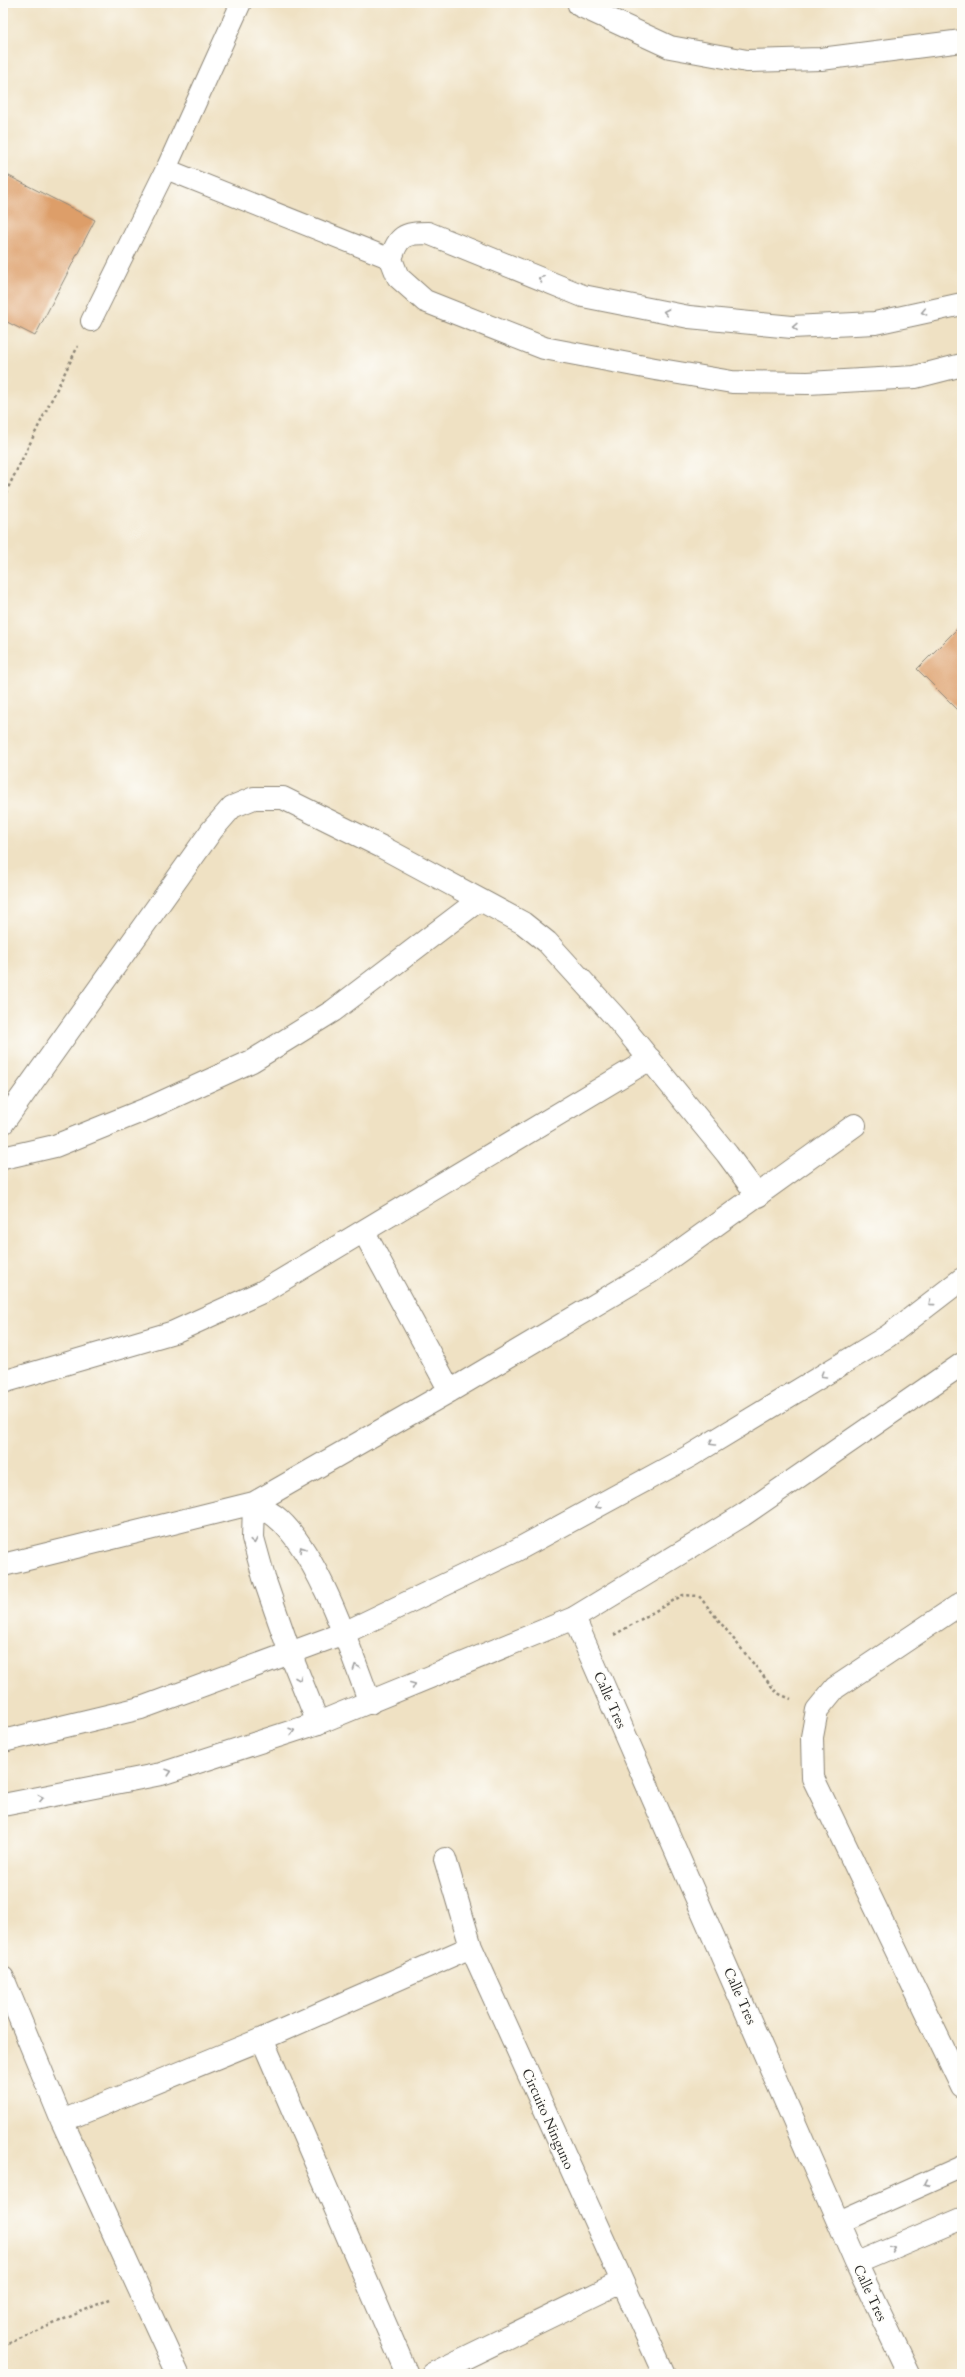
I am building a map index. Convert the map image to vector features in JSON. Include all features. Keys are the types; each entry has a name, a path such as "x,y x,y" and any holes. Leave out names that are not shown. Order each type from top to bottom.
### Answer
{"street":[{"path":"579,5 670,47 747,61 821,59 962,41"},
{"path":"962,304 875,323 792,327 689,317 583,296 428,233 410,233 396,243 391,259 398,277 425,301 544,348 655,369 732,382 808,383 915,377 962,365"},
{"path":"3,1123 212,830 232,807 254,798 283,798 382,847 524,923 547,942 616,1018 727,1154 758,1196"},
{"path":"3,1158 62,1143 149,1108 252,1060 333,1011 479,900"},
{"path":"3,1382 174,1332 262,1292 650,1059"},
{"path":"3,1565 254,1503 450,1391 649,1273 855,1125"},
{"path":"364,1232 450,1391"},
{"path":"3,1741 141,1708 344,1633 515,1551 690,1456 888,1336 962,1280"},
{"path":"3,1805 161,1774 318,1723 370,1703 574,1618 743,1515 962,1364"},
{"path":"254,1503 275,1516 301,1546 344,1633 370,1703"},
{"path":"254,1503 252,1538 290,1653 318,1723"},
{"path":"962,1603 835,1688 817,1710 812,1737 814,1778 843,1844 962,2087"},
{"name":"Calle Tres","path":"574,1618 856,2263 909,2374"},
{"name":"Circuito Ninguno","path":"445,1859 471,1947 621,2282 664,2374"},
{"path":"62,2121 262,2039 471,1947"},
{"path":"3,1978 62,2121 136,2287 178,2374"},
{"path":"262,2039 407,2374"},
{"path":"839,2222 962,2167"},
{"path":"856,2263 962,2218"},
{"path":"432,2374 621,2282"}],"lane":[{"path":"91,321 166,169 241,3"},
{"path":"166,169 391,259"}],"path":[{"path":"3,498 91,321"},
{"path":"588,1650 683,1595 699,1596 777,1693 817,1710"},
{"path":"3,2346 136,2287"}],"building":[{"path":"3,173 95,220 35,336 3,320"},
{"path":"962,624 962,714 917,669"}]}
